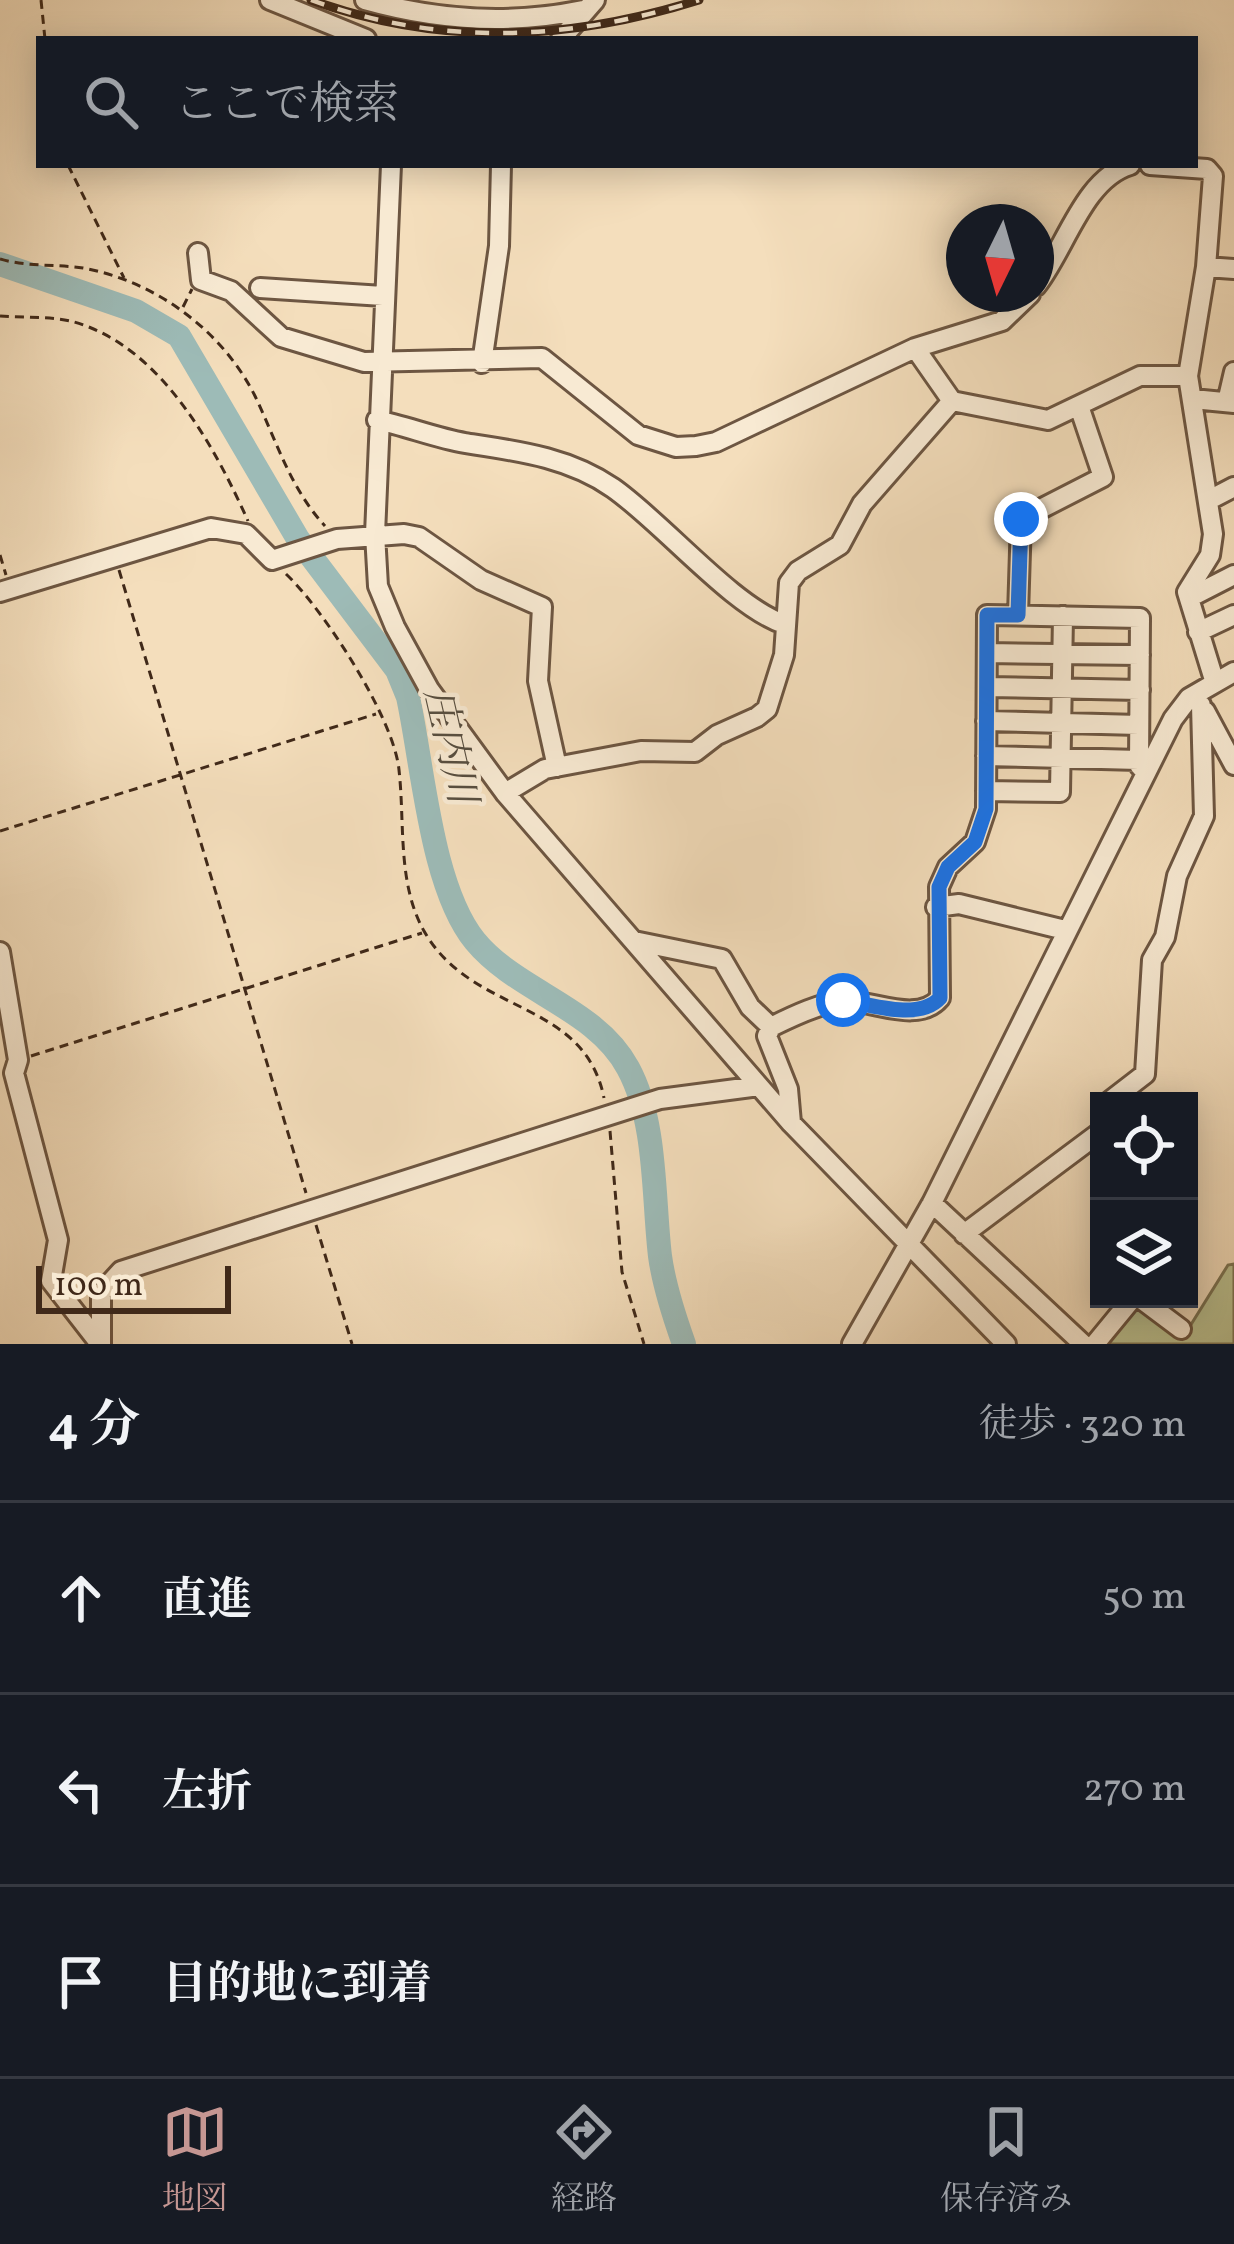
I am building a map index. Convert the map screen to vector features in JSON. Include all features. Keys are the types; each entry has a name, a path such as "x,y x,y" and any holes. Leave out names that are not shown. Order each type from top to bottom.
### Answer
{"street":[{"path":"270,0 359,36"},
{"path":"365,0 540,19 590,3"},
{"path":"563,36 590,3"},
{"path":"391,168 376,420 375,534 378,586 395,627 429,688 505,794 791,1123 1006,1344"},
{"path":"482,363 499,246 501,168"},
{"path":"1054,264 1095,187 1120,168"},
{"path":"1193,168 1207,169 1213,176 1206,267 1188,376 1211,499 1210,555 1187,592 1215,682"},
{"path":"198,253 201,280 231,291 293,343 379,364 432,357 482,363 542,358 638,435 676,447 716,442 915,348 1016,312"},
{"path":"1206,267 1234,269"},
{"path":"260,288 383,296"},
{"path":"915,348 952,401 1048,420 1080,409 1140,376 1188,376"},
{"path":"1193,399 1230,402 1234,372"},
{"path":"505,794 556,766 641,751 695,752 767,709 784,655 789,583 798,571 840,545 891,467 952,401"},
{"path":"1018,615 1021,519 1103,477 1080,409"},
{"path":"376,420 459,442 527,451 608,484 660,523 760,616 784,624"},
{"path":"1211,499 1234,487"},
{"path":"5,590 211,528 255,540 276,560 337,539 375,534 419,537 481,580 542,607 538,681 556,766"},
{"path":"1189,598 1234,575"},
{"path":"791,1123 788,1089 767,1036 771,1027 843,1000 895,1010 935,1004 940,998 936,907 948,867 975,842 986,791 987,615 1140,618 1142,767"},
{"path":"1198,632 1234,615"},
{"path":"986,791 1060,792 1063,616"},
{"path":"987,653 1140,655"},
{"path":"852,1344 932,1203 1142,767 1173,718 1234,672"},
{"path":"986,687 1140,691"},
{"path":"1198,700 1231,752"},
{"path":"1121,1092 1144,1074 1152,960 1165,937 1177,876 1202,827 1198,700"},
{"path":"986,721 1139,725"},
{"path":"986,756 1142,767"},
{"path":"936,907 959,904 1065,930"},
{"path":"633,941 722,959 750,1007 771,1027"},
{"path":"0,952 17,1060 14,1073 58,1240 51,1281 100,1344"},
{"path":"100,1344 101,1293 121,1271 660,1099 759,1086"},
{"path":"964,1234 1090,1140"},
{"path":"932,1203 1083,1344"},
{"path":"1095,1344 1125,1308"},
{"path":"1153,1308 1181,1329"}],"path":[{"path":"41,0 45,36"},
{"path":"69,168 125,280"},
{"path":"0,259 83,268 125,280 181,310 248,382 294,488 337,539"},
{"path":"181,310 201,280"},
{"path":"0,316 72,321 98,332 158,373 224,476 255,540"},
{"path":"0,555 5,590"},
{"path":"115,556 352,1344"},
{"path":"276,560 325,617 379,713 399,766 406,876 425,933 460,974 483,991 553,1022 583,1045 599,1073 609,1117 622,1272 644,1344"},
{"path":"0,831 379,713"},
{"path":"17,1060 425,933"}],"green space":[{"path":"1234,1264 1234,1344 1098,1344 1128,1308 1143,1308 1182,1339 1228,1265"}],"waterway":[{"name":"庄内川","path":"0,264 136,311 179,336 298,539 397,670 408,697 438,858 460,918 492,959 577,1015 614,1047 637,1089 649,1135 662,1267 684,1344"}],"railway":[{"path":"311,0 408,26 505,33 602,24 699,0"}],"route":[{"path":"843,1000 895,1010 927,1008 940,998 939,887 948,867 975,842 986,809 987,615 1018,615 1021,519"}]}
